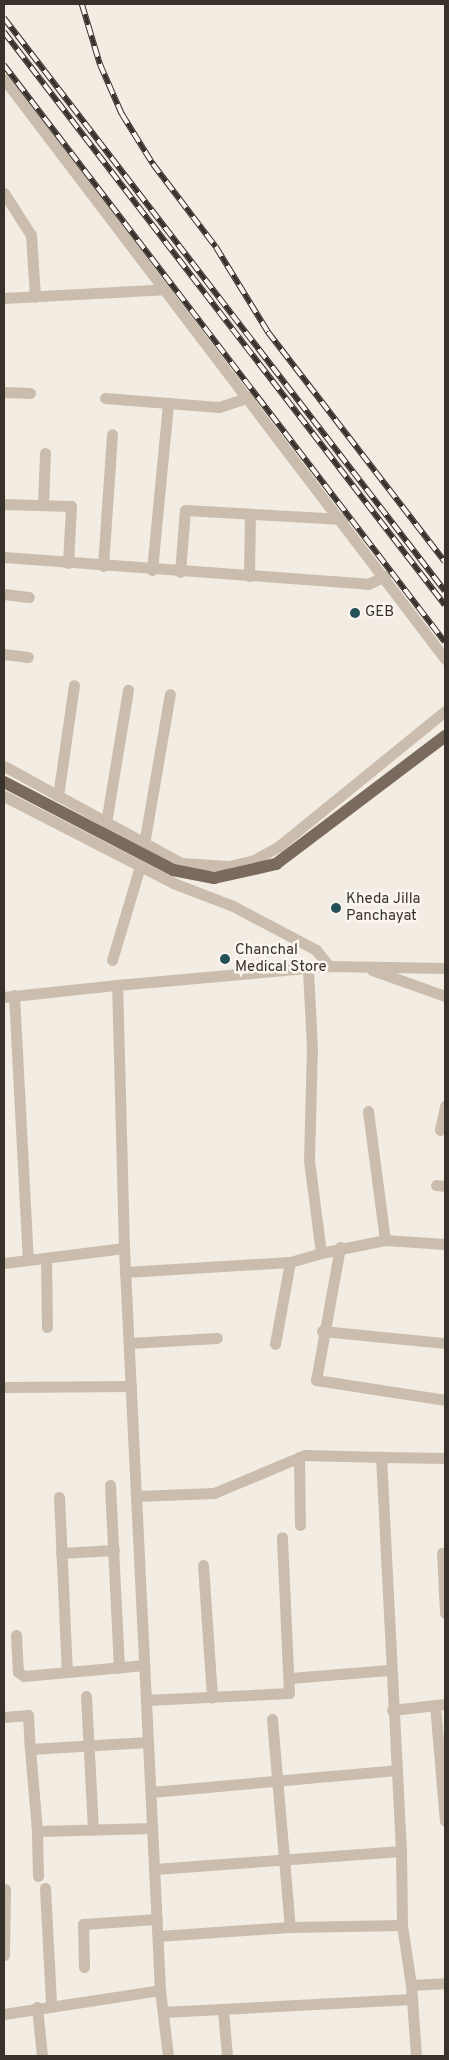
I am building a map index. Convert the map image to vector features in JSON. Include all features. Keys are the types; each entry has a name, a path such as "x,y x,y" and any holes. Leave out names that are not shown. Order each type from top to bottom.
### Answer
{"main road":[{"path":"4,782 173,870 214,878 276,864 445,736"}],"street":[{"path":"4,79 250,396 445,659"},
{"path":"4,193 31,235 35,297"},
{"path":"4,298 168,289"},
{"path":"4,392 30,393"},
{"path":"105,398 219,407 250,396"},
{"path":"152,570 168,403"},
{"path":"103,566 112,434"},
{"path":"42,505 45,453"},
{"path":"4,504 71,506 68,563"},
{"path":"180,572 185,510 342,520"},
{"path":"249,576 250,514"},
{"path":"4,558 368,584 385,576"},
{"path":"4,594 30,597"},
{"path":"4,654 28,658"},
{"path":"58,796 74,685"},
{"path":"106,823 128,690"},
{"path":"144,844 170,694"},
{"path":"4,766 144,844 192,866 229,866 254,860 279,846 445,711"},
{"path":"4,796 140,866 241,911 316,950 329,966"},
{"path":"112,960 140,866"},
{"path":"28,1258 9,996 117,985 308,971 329,966 445,968"},
{"path":"368,968 445,996"},
{"path":"308,971 312,1050 309,1160 321,1254"},
{"path":"117,985 125,1272 160,1990 168,2056"},
{"path":"440,1130 445,1106"},
{"path":"368,1112 385,1240"},
{"path":"125,1272 290,1262 340,1247 385,1240 445,1244"},
{"path":"340,1247 322,1331 316,1380 445,1400"},
{"path":"4,1263 28,1258 46,1258 124,1248"},
{"path":"46,1258 47,1327"},
{"path":"274,1344 290,1262"},
{"path":"322,1331 445,1343"},
{"path":"129,1342 217,1338"},
{"path":"4,1387 131,1386"},
{"path":"136,1496 214,1493 299,1457 445,1458"},
{"path":"299,1457 300,1525"},
{"path":"381,1457 389,1670 401,1851 402,1925 411,1985 416,2056"},
{"path":"110,1485 119,1668"},
{"path":"58,1497 67,1672"},
{"path":"146,1700 284,1696 288,1693 290,1678 282,1537"},
{"path":"62,1554 114,1550"},
{"path":"442,1553 445,1613"},
{"path":"203,1565 212,1698"},
{"path":"16,1635 20,1675 144,1666"},
{"path":"290,1678 389,1670"},
{"path":"86,1696 93,1830"},
{"path":"392,1710 440,1705 445,1820"},
{"path":"4,1717 28,1715 38,1831 38,1876"},
{"path":"272,1719 286,1860 290,1927"},
{"path":"30,1749 148,1742"},
{"path":"151,1792 396,1770"},
{"path":"38,1831 152,1828"},
{"path":"155,1869 401,1851"},
{"path":"45,1888 51,2004"},
{"path":"4,1955 5,1889"},
{"path":"84,1967 83,1924 157,1919"},
{"path":"158,1936 290,1927 402,1925"},
{"path":"411,1985 445,1983"},
{"path":"4,2014 51,2004 160,1990"},
{"path":"163,2012 412,2000"},
{"path":"37,2007 42,2056"},
{"path":"223,2010 226,2056"}],"railway":[{"path":"82,4 100,64 122,114 153,164 216,247 268,332 445,562"},
{"path":"4,18 445,591"},
{"path":"4,32 445,605"},
{"path":"4,65 445,642"}],"place":[{"name":"GEB","path":"355,613"},
{"name":"Kheda Jilla Panchayat","path":"336,908"},
{"name":"Chanchal Medical Store","path":"225,959"}]}
